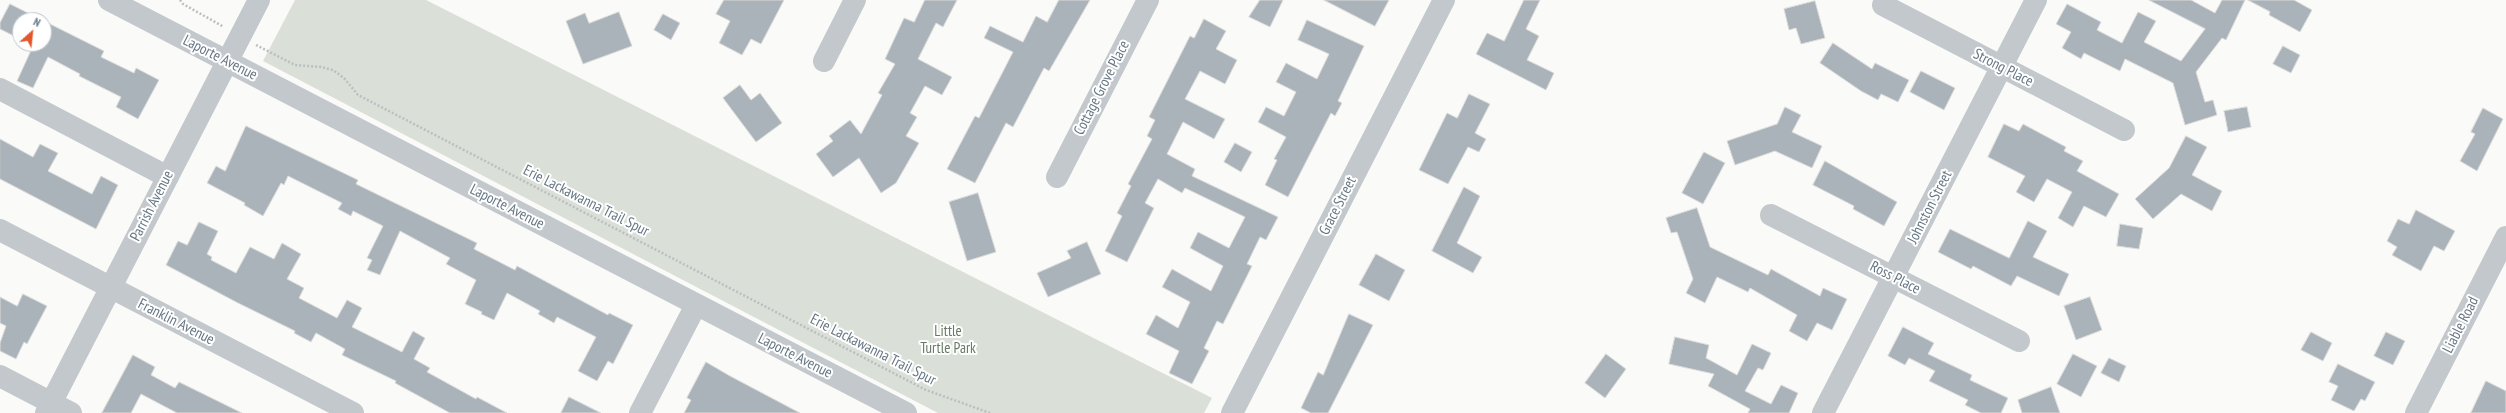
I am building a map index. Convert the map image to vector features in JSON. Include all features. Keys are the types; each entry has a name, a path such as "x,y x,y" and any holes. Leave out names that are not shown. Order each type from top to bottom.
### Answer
{"street":[{"name":"Laporte Avenue","path":"109,0 906,413"},
{"name":"Parrish Avenue","path":"49,408 259,0"},
{"path":"824,61 855,0"},
{"name":"Cottage Grove Place","path":"1057,177 1148,0"},
{"name":"Grace Street","path":"1232,413 1444,0"},
{"name":"Johnston Street","path":"1823,413 2036,0"},
{"name":"Strong Place","path":"1883,5 2124,130"},
{"path":"0,89 168,177"},
{"name":"Ross Place","path":"1771,215 2019,341"},
{"name":"Franklin Avenue","path":"0,230 353,413"},
{"name":"Liable Road","path":"2416,413 2506,236"},
{"path":"640,413 696,305"},
{"path":"0,376 49,408 71,413"}],"path":[{"name":"Erie Lackawanna Trail Spur","path":"180,0 183,4 295,65 321,67 333,70 344,78 358,95 926,390 990,413"}],"green space":[{"name":"Little Turtle Park","path":"295,0 426,0 1212,398 1204,413 938,413 263,61"}],"building":[{"path":"724,0 784,0 761,44 751,39 742,55 719,43 730,21 716,14"},
{"path":"925,0 957,0 943,27 936,23 918,59 952,77 942,95 925,86 910,113 917,117 906,136 919,143 896,183 881,193 859,158 833,177 816,154 833,141 829,136 850,120 861,134 882,95 878,93 895,64 885,59 904,18 914,22"},
{"path":"1059,0 1090,0 1049,71 1044,68 1013,127 1006,123 975,183 947,169 975,116 979,118 1013,52 984,38 990,26 1023,42 1036,16 1047,22"},
{"path":"1260,0 1283,0 1270,27 1249,17"},
{"path":"1324,0 1389,0 1375,26"},
{"path":"1524,0 1540,0 1526,29 1539,36 1527,60 1554,73 1546,90 1476,54 1487,33 1504,41"},
{"path":"2149,0 2191,0 2215,13 2222,0 2245,0 2226,40 2222,38 2196,72 2205,102 2213,100 2217,115 2185,125 2173,83 2125,59 2120,71 2084,53 2081,59 2062,48 2071,32 2056,24 2067,4 2101,22 2097,30 2122,43 2138,12 2156,21 2144,42 2181,61 2205,29"},
{"path":"2248,0 2294,0 2312,10 2300,32 2269,15 2270,12"},
{"path":"1815,1 1825,38 1801,44 1796,28 1789,30 1784,9"},
{"path":"10,4 26,12 12,12 12,35 0,29 0,23"},
{"path":"619,12 632,46 583,64 566,21 585,13 589,23"},
{"path":"663,14 680,23 671,40 654,30"},
{"path":"1204,19 1226,31 1216,49 1237,60 1225,84 1200,71 1185,99 1225,119 1214,139 1183,122 1167,154 1195,169 1192,176 1278,217 1266,240 1260,237 1247,264 1252,266 1223,324 1217,321 1204,348 1209,351 1192,384 1169,373 1179,351 1146,334 1156,315 1178,328 1190,302 1162,287 1172,269 1211,291 1223,266 1190,248 1198,232 1229,248 1245,217 1185,188 1182,193 1158,179 1145,203 1154,208 1127,262 1105,251 1122,216 1117,213 1131,186 1128,184 1152,139 1147,136 1155,120 1149,117 1190,36 1194,38"},
{"path":"1307,20 1364,46 1338,101 1342,103 1335,116 1331,113 1288,197 1265,185 1277,160 1274,159 1286,137 1258,122 1266,107 1284,116 1296,92 1276,82 1286,63 1317,79 1329,54 1298,40"},
{"path":"52,25 104,51 101,57 134,73 136,68 159,80 138,119 116,107 121,97 79,76 80,74 48,57 33,88 17,81 30,52 52,52"},
{"path":"1833,43 1872,69 1875,63 1909,80 1898,102 1881,94 1878,100 1861,91 1820,63"},
{"path":"2283,46 2300,55 2291,73 2273,64"},
{"path":"1921,71 1955,88 1944,110 1910,92"},
{"path":"740,85 751,100 760,93 782,123 756,142 723,98"},
{"path":"1469,94 1490,104 1475,133 1486,139 1479,152 1468,147 1448,184 1419,170 1447,113 1457,118"},
{"path":"1785,107 1801,115 1792,132 1822,146 1812,168 1775,151 1735,165 1727,141 1777,124"},
{"path":"2247,107 2251,127 2228,132 2224,111"},
{"path":"2483,108 2503,119 2477,171 2460,161 2475,134 2471,132"},
{"path":"2004,124 2019,131 2023,124 2066,147 2064,151 2083,161 2077,171 2119,194 2106,217 2084,206 2073,227 2058,218 2072,192 2047,179 2034,202 2016,192 2025,176 1988,157"},
{"path":"246,126 358,180 356,184 477,243 474,249 515,270 517,266 608,315 609,313 633,325 613,364 608,361 597,381 578,371 596,337 557,317 554,323 538,314 540,311 507,293 494,320 481,314 482,312 465,304 476,280 446,264 450,258 400,231 380,275 367,270 372,260 367,258 383,226 353,211 351,216 338,209 342,203 288,176 284,185 281,183 263,216 244,205 245,203 207,183 216,166 225,171"},
{"path":"2186,136 2207,147 2192,175 2222,191 2212,211 2181,194 2153,219 2135,199 2169,168"},
{"path":"0,139 33,157 40,144 58,153 48,171 92,194 101,176 118,185 96,229 0,179"},
{"path":"1235,143 1252,152 1241,172 1224,162"},
{"path":"1704,152 1725,163 1703,204 1682,193"},
{"path":"1825,161 1897,202 1884,226 1853,209 1854,206 1813,185"},
{"path":"1464,187 1480,196 1457,243 1482,257 1473,273 1432,251"},
{"path":"978,193 996,252 967,261 949,202"},
{"path":"1697,208 1710,247 1768,275 1771,269 1820,296 1823,288 1847,299 1832,330 1817,323 1807,341 1789,331 1797,315 1750,288 1748,292 1717,277 1705,303 1686,293 1693,279 1677,232 1671,233 1666,218"},
{"path":"2416,210 2455,231 2444,251 2434,246 2421,271 2392,255 2397,247 2387,241 2398,219 2409,224"},
{"path":"2028,221 2047,231 2033,257 2069,274 2059,296 2017,276 2011,286 1973,266 1971,269 1938,252 1950,229 2009,258"},
{"path":"199,222 218,231 207,254 212,257 211,260 236,273 250,247 274,259 282,243 301,254 287,279 304,288 299,298 337,318 347,300 362,308 352,327 402,352 413,331 425,338 414,359 430,368 427,372 476,399 477,397 507,413 450,413 395,383 396,381 342,355 345,349 316,333 311,342 294,333 295,331 166,265 178,241 187,245"},
{"path":"2120,224 2143,228 2139,249 2117,246"},
{"path":"1087,242 1101,274 1048,297 1037,273 1071,258 1067,251"},
{"path":"1376,254 1405,270 1389,301 1359,285"},
{"path":"23,294 47,306 27,344 24,342 16,359 0,351 0,343 6,326 0,323 0,297 17,306"},
{"path":"2090,297 2102,330 2076,340 2064,306"},
{"path":"1349,314 1373,325 1328,413 1311,413 1301,408 1318,372 1323,375"},
{"path":"1903,327 1934,343 1928,354 1972,375 1970,380 2008,398 2001,413 1981,413 1965,405 1968,400 1929,381 1935,371 1909,358 1905,365 1888,356"},
{"path":"2311,332 2332,343 2323,361 2301,350"},
{"path":"2386,332 2405,341 2393,365 2374,356"},
{"path":"1675,337 1709,345 1706,358 1737,375 1752,344 1771,353 1763,370 1758,368 1745,391 1771,404 1781,385 1798,393 1789,413 1748,413 1750,409 1708,386 1714,374 1669,364"},
{"path":"1606,354 1626,369 1605,398 1585,383"},
{"path":"2073,354 2097,366 2081,397 2057,384"},
{"path":"133,355 155,367 151,375 175,388 179,382 242,413 177,413 141,394 131,413 102,413"},
{"path":"2109,358 2126,366 2119,382 2101,373"},
{"path":"706,362 800,413 684,413 691,400 687,398"},
{"path":"2338,364 2375,382 2365,401 2361,399 2354,411 2331,400 2338,386 2329,382"},
{"path":"2486,381 2506,391 2506,413 2471,413"},
{"path":"2051,387 2060,413 2022,413 2018,400"},
{"path":"569,397 601,413 561,413"}]}
